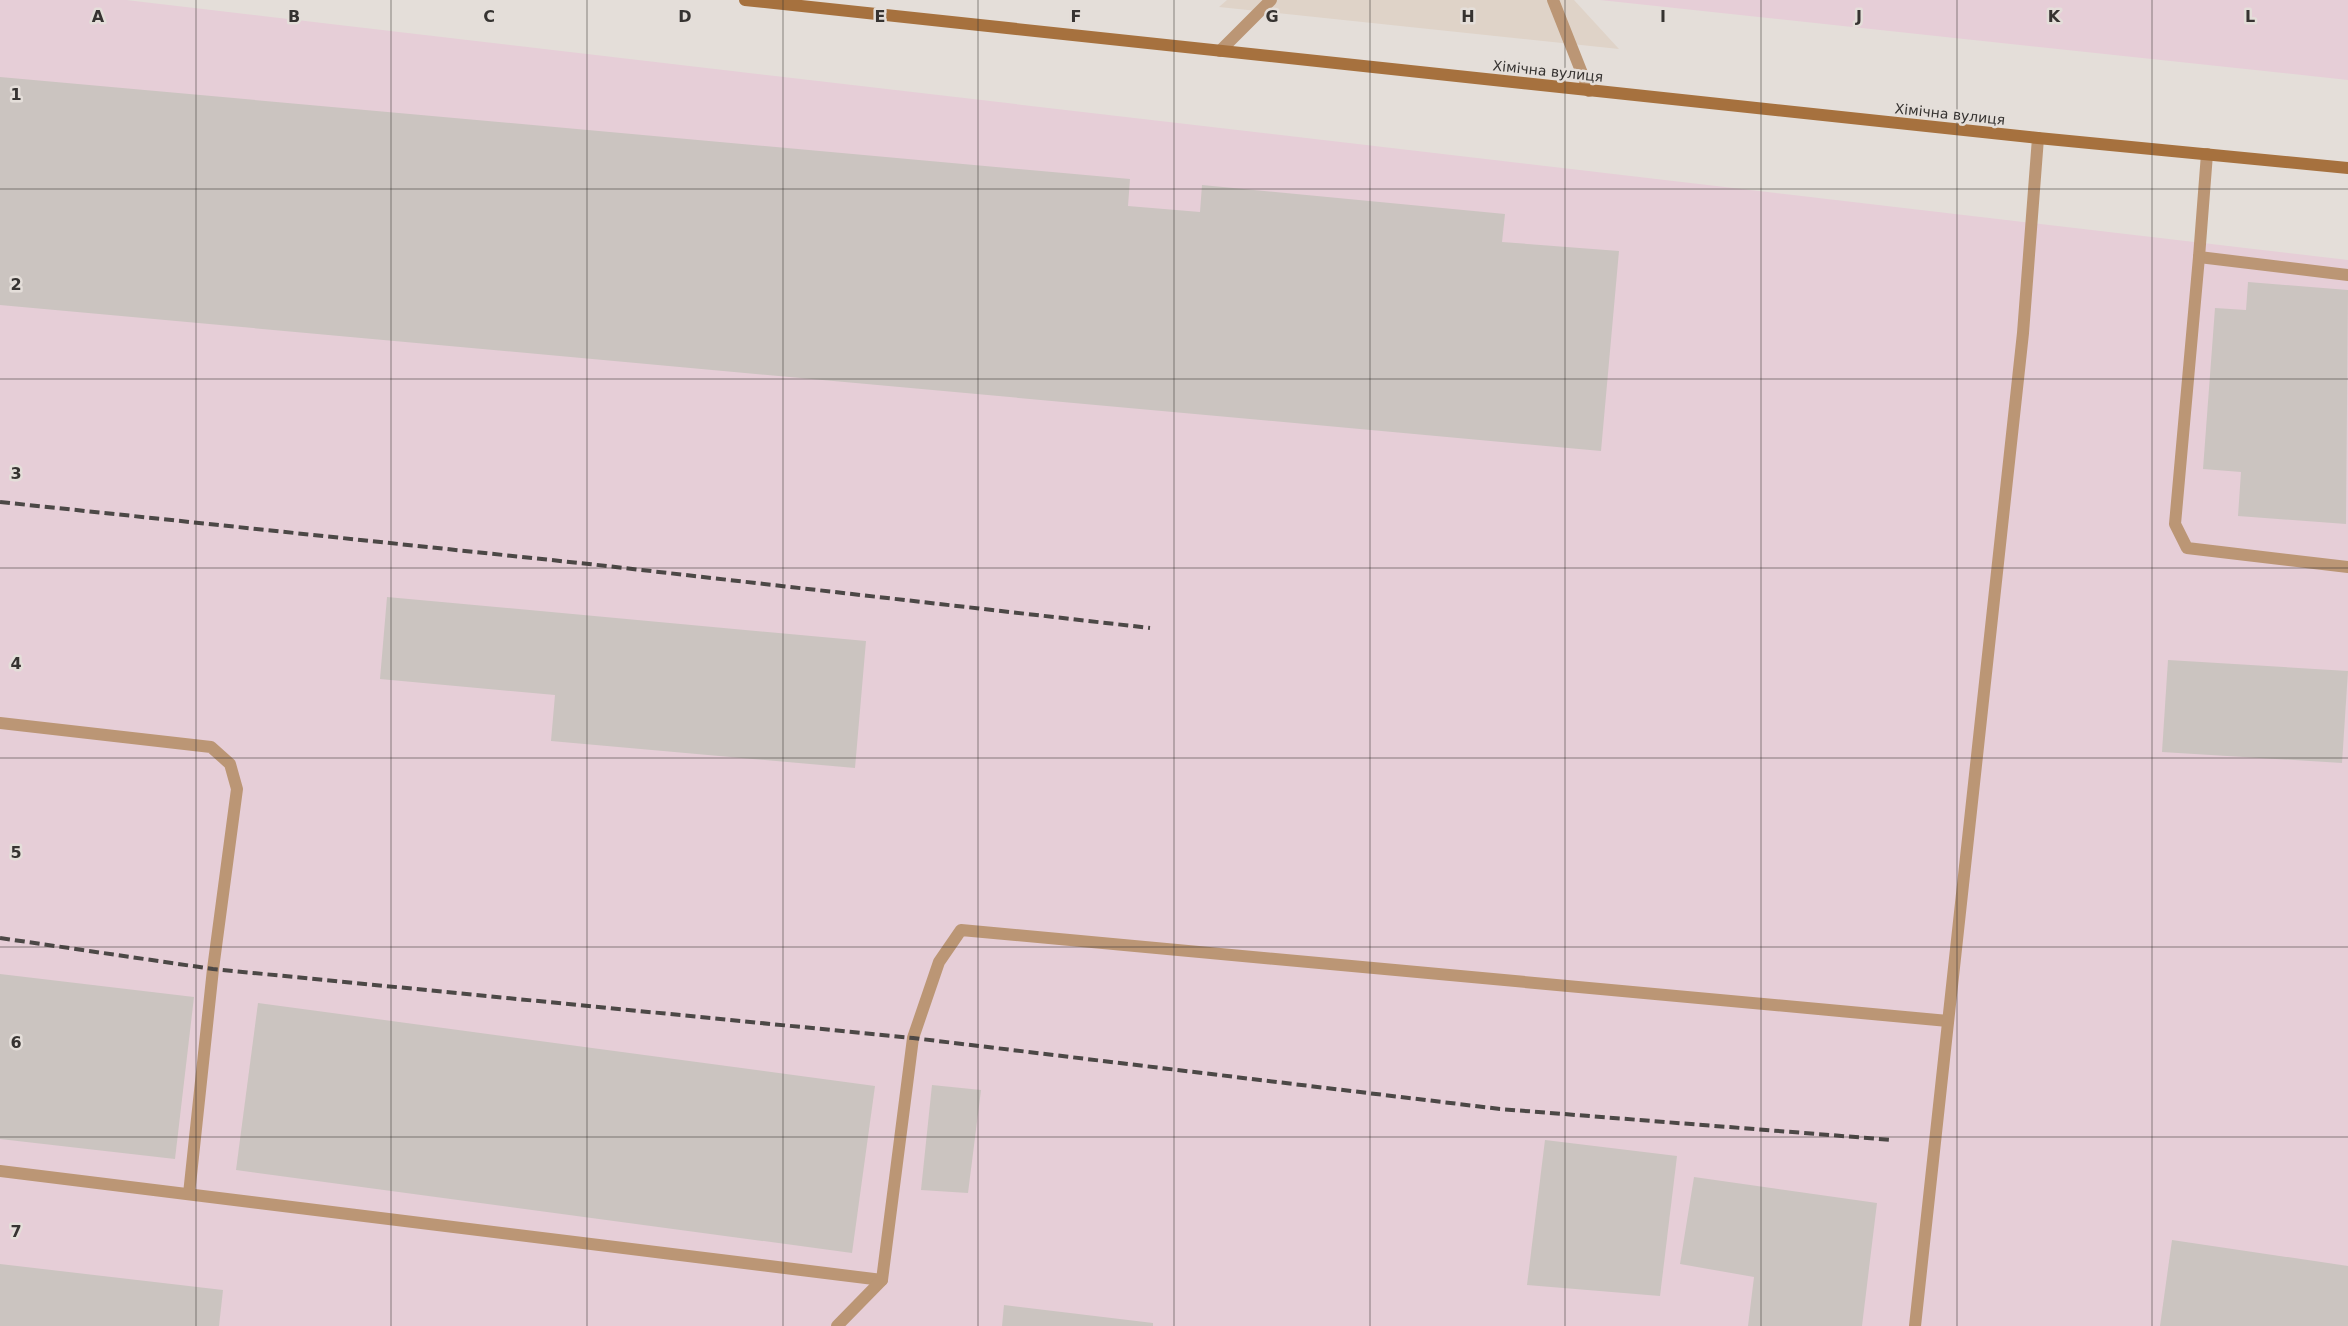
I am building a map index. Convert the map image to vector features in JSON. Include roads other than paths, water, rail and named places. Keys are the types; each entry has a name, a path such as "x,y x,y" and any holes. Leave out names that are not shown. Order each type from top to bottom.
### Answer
{"main road":[{"name":"Хімічна вулиця","path":"745,0 1589,91 2348,168"}],"lane":[{"path":"1220,51 1271,0"},
{"path":"1553,0 1589,91"},
{"path":"1915,1326 2022,342 2038,138"},
{"path":"2206,154 2199,257 2175,524 2187,548 2348,567"},
{"path":"2199,257 2348,275"},
{"path":"0,723 211,747 230,764 237,788 213,969 188,1194"},
{"path":"837,1326 882,1280 913,1038 938,962 961,930 1948,1021"},
{"path":"0,1171 882,1280"}],"railway":[{"path":"0,502 589,564 1150,628"},
{"path":"0,938 213,969 913,1038 1500,1109 1893,1140"}]}
